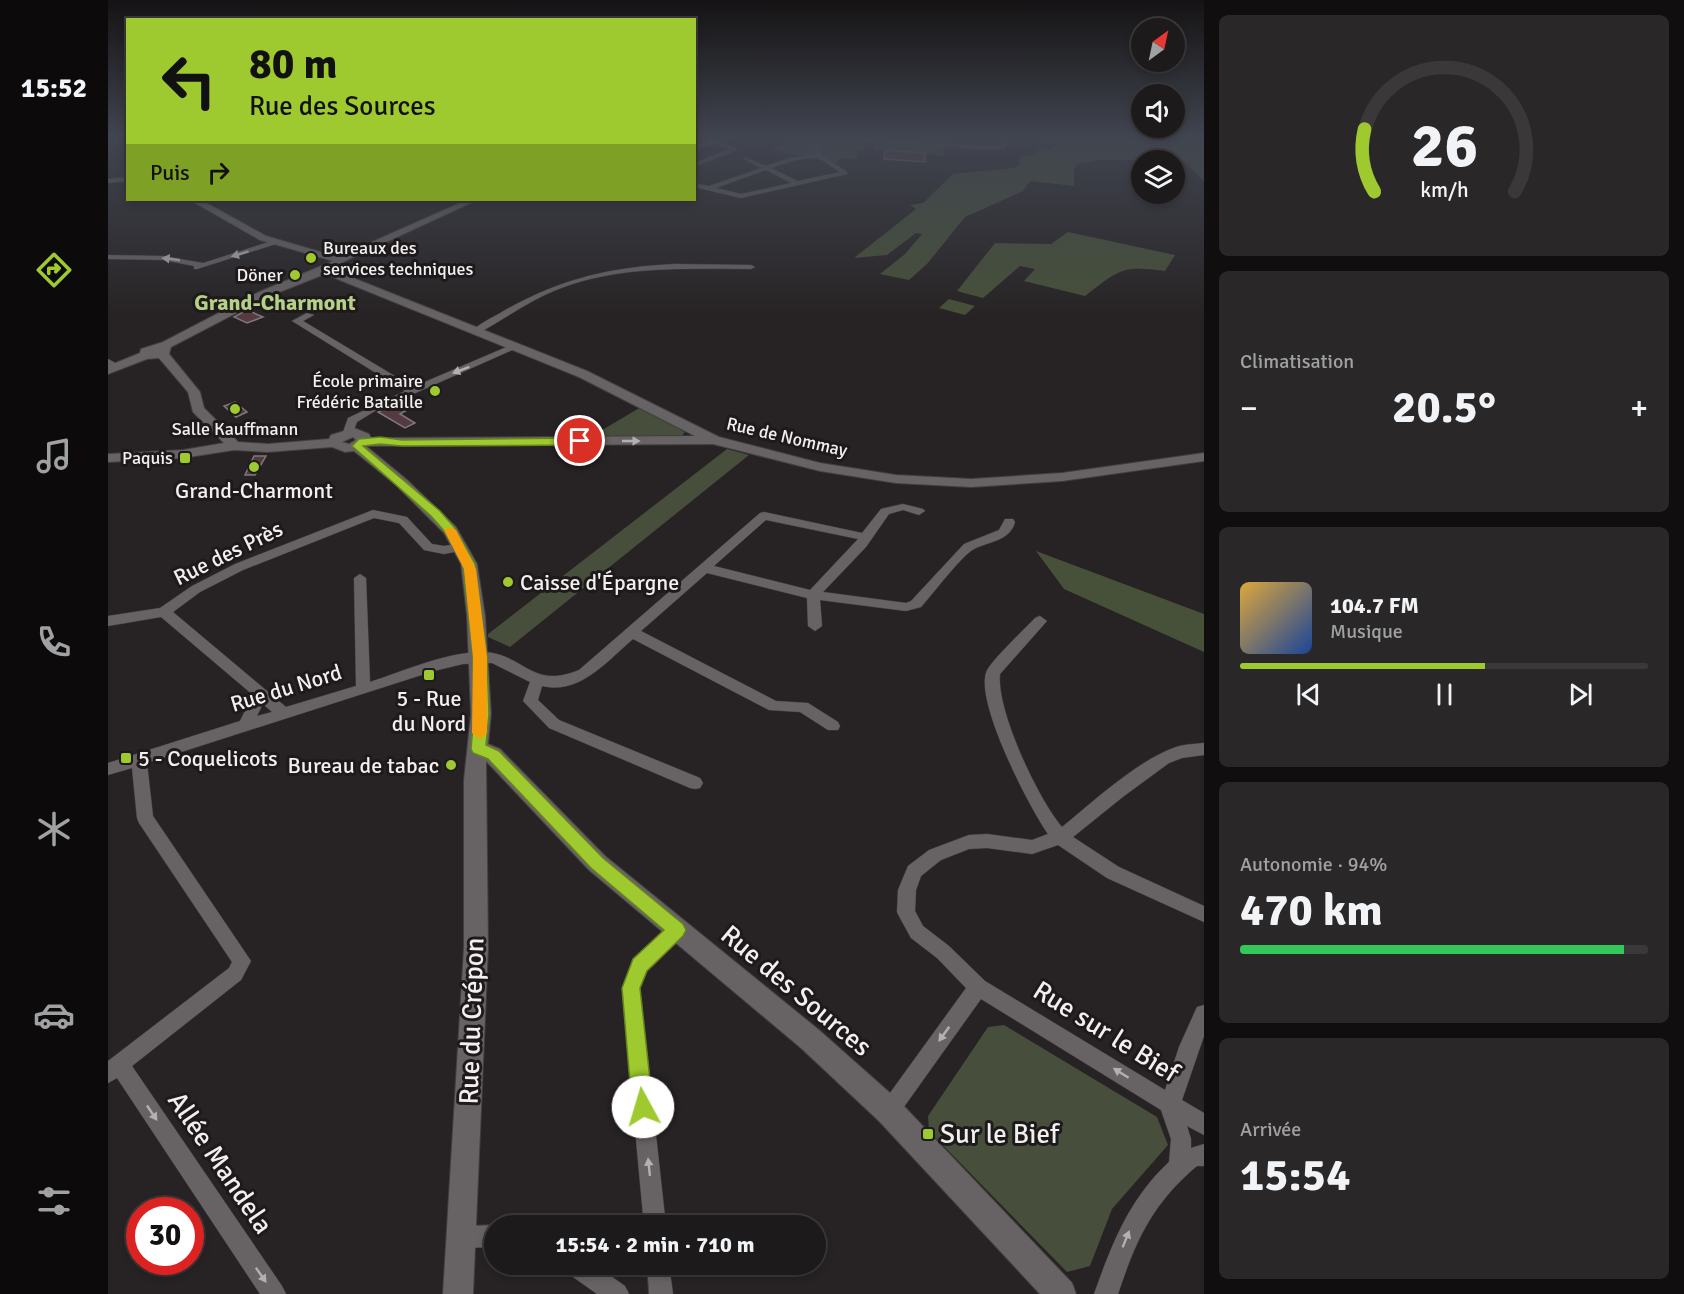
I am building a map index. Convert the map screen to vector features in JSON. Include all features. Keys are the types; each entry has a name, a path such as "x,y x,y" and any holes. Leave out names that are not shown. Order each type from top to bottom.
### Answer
{"street":[{"path":"197,201 238,226 275,243 339,260"},
{"path":"111,366 146,355 147,349 164,350 236,306 323,270 339,260 471,201"},
{"path":"190,270 275,243"},
{"path":"108,257 163,258 204,265"},
{"path":"476,331 550,290 608,272 665,266 751,267"},
{"name":"Rue de Nommay","path":"323,270 584,374 714,440 764,454 854,473 948,483 1042,480 1204,457"},
{"path":"310,315 296,321 411,390"},
{"path":"335,443 336,438 350,426 411,390 502,355 514,347"},
{"path":"164,350 194,392 198,409 234,446"},
{"name":"Rue du Crépon","path":"350,426 364,437 360,444 435,513 461,547 470,569 480,657 481,714 474,780 476,948 458,1294"},
{"path":"108,458 183,454 234,446 268,448 335,443 345,448 360,444 714,440"},
{"path":"815,627 813,595 862,544 885,511 903,507 919,512"},
{"name":"Rue des Près","path":"108,621 164,612 196,589 239,567 373,514 403,520 428,547 444,550 461,547"},
{"path":"480,657 495,659 537,681 549,684 573,680 584,674 764,516 865,537"},
{"path":"705,568 813,595 906,608 916,604 968,547 1003,533 1009,522"},
{"path":"360,578 363,690"},
{"path":"164,612 283,713"},
{"path":"1040,621 993,672 991,683 1009,745 1028,789 1061,837 1122,880 1204,914"},
{"path":"631,632 774,706 803,706 833,726"},
{"name":"Rue du Nord","path":"108,769 246,724 438,666 480,657"},
{"path":"537,681 530,701 554,724 695,783"},
{"path":"246,724 261,693"},
{"name":"Rue des Sources","path":"478,749 494,755 597,863 810,1040 889,1111 1061,1294"},
{"path":"1061,837 1118,791 1164,759 1180,752 1204,749"},
{"path":"114,1069 235,974 242,961 145,818 140,759"},
{"name":"Rue sur le Bief","path":"1061,837 1032,847 987,841 969,842 935,855 914,871 907,890 906,912 917,932 943,952 978,987 1204,1125"},
{"path":"654,1215 631,988 640,965 677,930"},
{"path":"889,1111 978,987"},
{"path":"1179,1167 1180,1139 1170,1106 1189,1047 1204,1014"},
{"name":"Allée Mandela","path":"114,1069 274,1294"},
{"path":"1106,1294 1137,1213 1156,1188 1179,1167 1194,1155 1204,1155"},
{"path":"462,1237 484,1236"},
{"path":"590,1275 617,1294"},
{"path":"659,1275 661,1294"}],"green space":[{"path":"929,197 1009,197 965,217 927,264 909,280 880,274 905,254 922,234 916,233 887,255 854,258 916,209 910,205 923,203"},
{"path":"1068,232 1175,255 1165,271 1129,269 1121,271 1085,296 1024,281 1035,269 1020,266 983,298 957,291 995,243 1051,244"},
{"path":"949,299 975,306 965,315 939,308"},
{"path":"641,407 685,432 679,439 587,439"},
{"path":"727,449 749,455 510,647 488,637 488,634"},
{"path":"1036,551 1204,614 1204,652 1064,589"},
{"path":"1004,1025 1157,1117 1168,1145 1112,1209 1090,1266 1067,1272 929,1131 928,1116 988,1027"}],"building":[{"path":"247,310 263,317 247,323 234,317"},
{"name":"Salle Kauffmann","path":"235,402 247,412 236,417 224,406"},
{"path":"396,404 407,410 400,414 415,423 405,428 378,412"},
{"name":"Grand-Charmont","path":"254,456 266,456 255,475 245,475"}],"slow traffic":[{"path":"450,530 461,547 470,569 480,657 480,733"}],"place":[{"name":"Bureaux des services techniques","path":"311,258"},
{"name":"Döner","path":"295,275"},
{"name":"École primaire Frédéric Bataille","path":"435,391"},
{"name":"Salle Kauffmann","path":"235,409"},
{"name":"Paquis","path":"185,458"},
{"name":"Grand-Charmont","path":"254,467"},
{"name":"Caisse d'Épargne","path":"508,582"},
{"name":"5 - Rue du Nord","path":"429,675"},
{"name":"5 - Coquelicots","path":"126,758"},
{"name":"Bureau de tabac","path":"451,765"},
{"name":"Sur le Bief","path":"928,1134"}],"district":[{"name":"Grand-Charmont","path":"275,302"}],"route":[{"path":"580,441 390,443 380,441 363,442 357,446 435,513 450,530 469,564 480,657 481,714 478,749 494,755 538,804 597,863 677,930 640,965 634,975 631,988 643,1107"}]}
